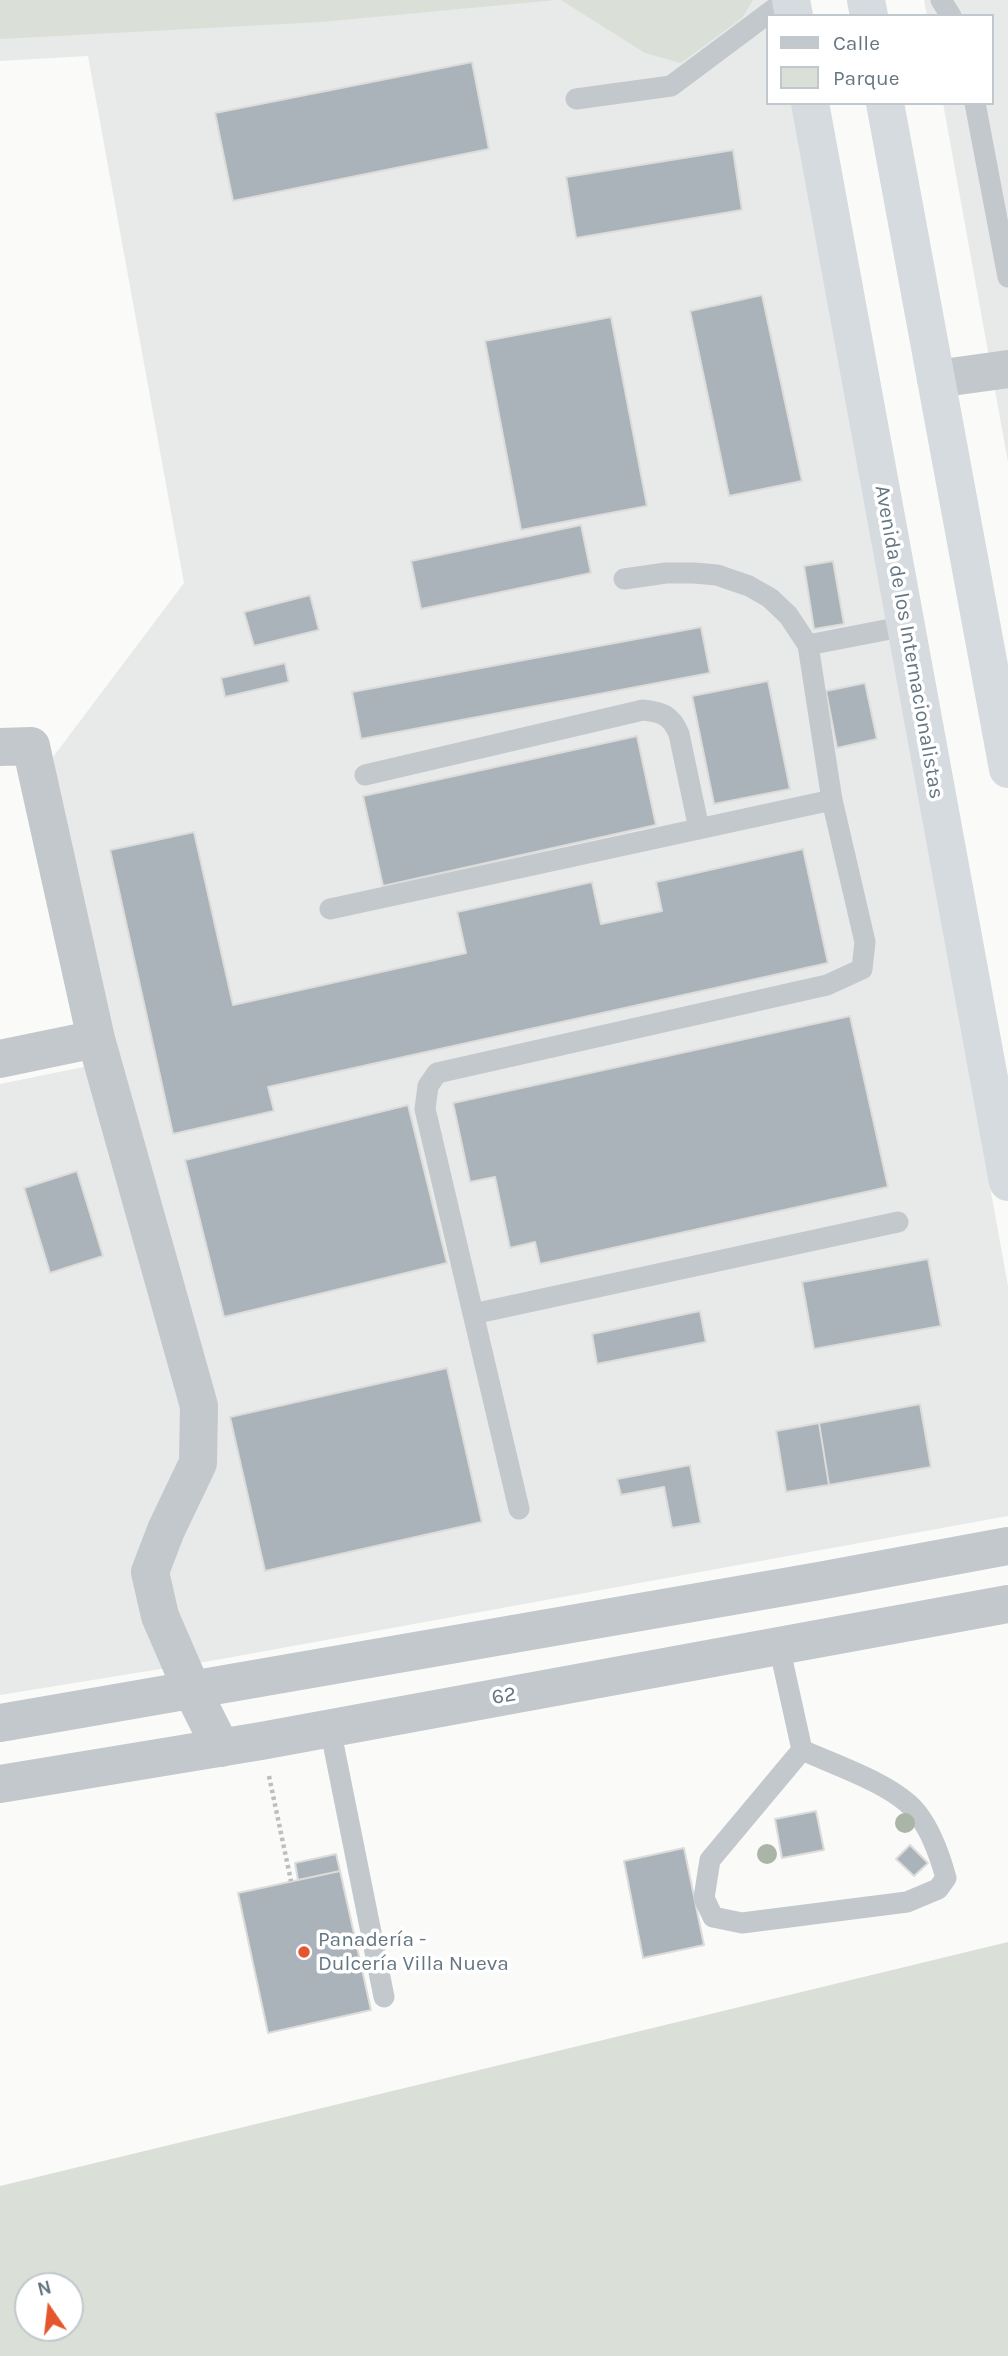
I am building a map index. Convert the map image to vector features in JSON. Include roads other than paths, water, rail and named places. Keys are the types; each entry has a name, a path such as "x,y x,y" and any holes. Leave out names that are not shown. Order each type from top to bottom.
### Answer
{"highway":[{"name":"Avenida de los Internacionalistas","path":"810,105 1008,1182"},
{"path":"885,105 1008,769"}],"street":[{"path":"936,379 1008,369"},
{"path":"0,747 31,747 96,1039 199,1406 198,1463 166,1530 150,1572 160,1616 221,1748"},
{"path":"0,1059 96,1039"},
{"path":"0,1723 1008,1546"},
{"name":"62","path":"0,1784 261,1741 1008,1604"}],"lane":[{"path":"767,14 786,0"},
{"path":"576,99 671,86 766,15"},
{"path":"975,105 1008,277"},
{"path":"519,1509 425,1109 428,1086 437,1073 827,985 862,969 865,942 832,800 808,645 788,615 770,597 749,586 717,575 694,573 666,573 624,579"},
{"path":"808,645 906,626"},
{"path":"365,775 643,710 662,712 673,720 679,734 699,829"},
{"path":"330,909 832,800"},
{"path":"473,1314 898,1222"},
{"path":"779,1646 802,1750"},
{"path":"330,1728 384,1997"},
{"path":"802,1750 886,1787 917,1811 938,1850 946,1878 938,1889 907,1902 743,1923 713,1917 704,1898 710,1860 802,1750"}],"place":[{"name":"Panadería - Dulcería Villa Nueva","path":"304,1952"}]}
